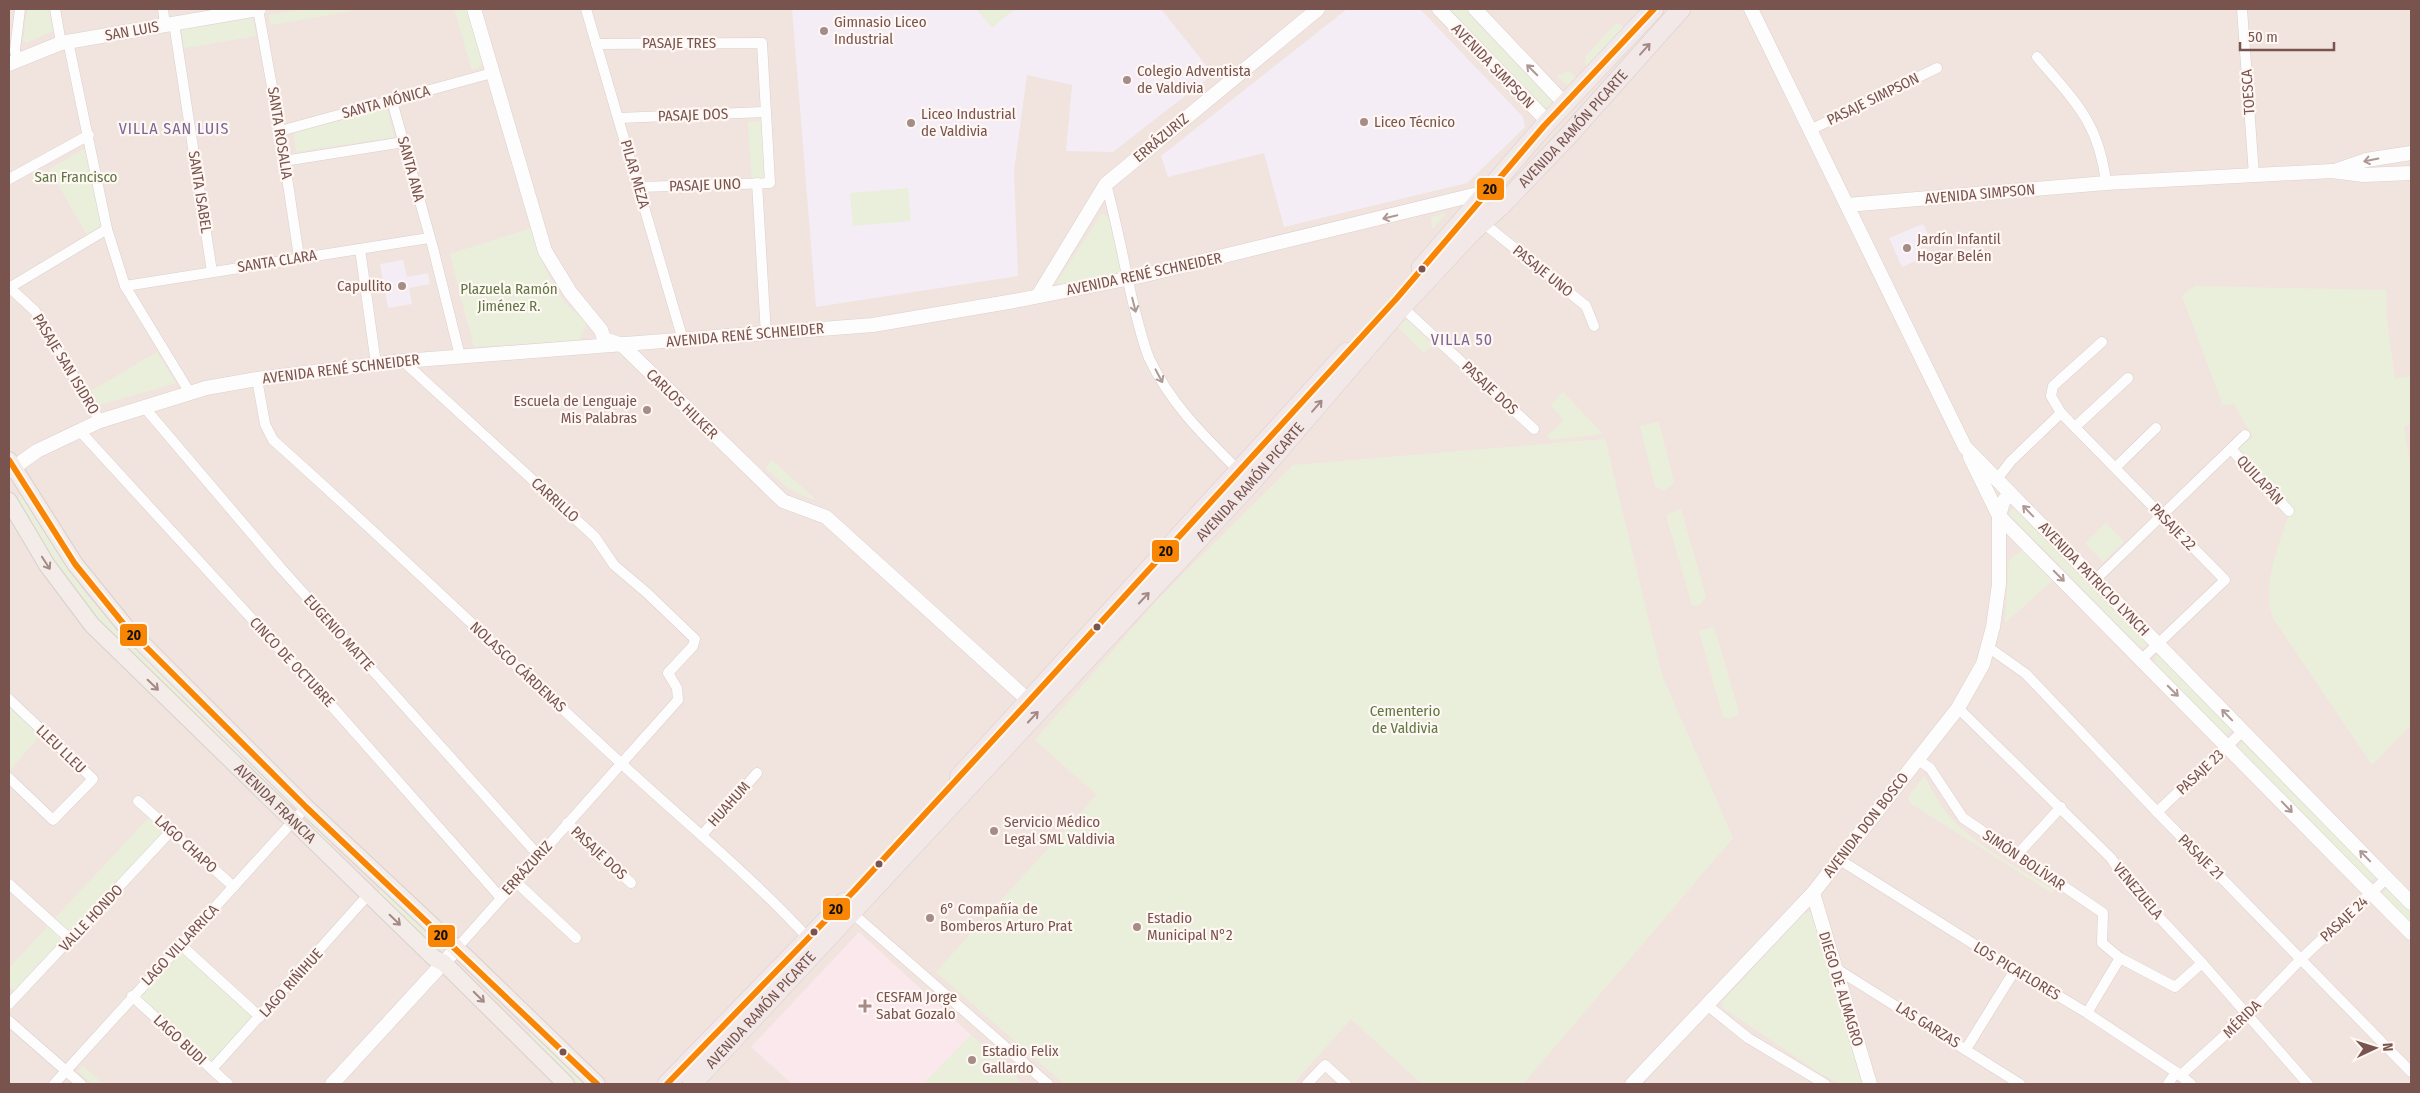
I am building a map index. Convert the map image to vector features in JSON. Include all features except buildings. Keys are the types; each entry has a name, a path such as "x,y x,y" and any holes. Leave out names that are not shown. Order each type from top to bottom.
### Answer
{"highway":[{"name":"AVENIDA RAMÓN PICARTE","path":"667,1084 808,938 1029,701 1245,477 1548,122 1654,9"},
{"name":"AVENIDA RAMÓN PICARTE","path":"692,1084 851,912 1245,477 1482,222 1502,206 1681,9"},
{"path":"1554,150 1567,123 1566,105"}],"main road":[{"name":"SAN LUIS","path":"13,63 64,42 259,9"},
{"name":"CARLOS HILKER","path":"474,9 545,251 570,292 601,330 604,338 622,346 783,501 826,517 1029,701"},
{"name":"ERRÁZURIZ","path":"1038,296 1106,184 1318,9"},
{"name":"AVENIDA SIMPSON","path":"1439,9 1548,122"},
{"name":"AVENIDA SIMPSON","path":"1475,9 1566,105"},
{"path":"1751,9 1847,205"},
{"name":"AVENIDA SIMPSON","path":"2332,171 2366,160 2411,153"},
{"name":"AVENIDA SIMPSON","path":"1847,205 2106,183 2332,171 2362,175 2411,173"},
{"name":"AVENIDA RENÉ SCHNEIDER","path":"10,466 78,430 100,421 190,393 257,379 376,364 460,356 622,346 873,325 1134,278 1487,192"},
{"name":"AVENIDA PATRICIO LYNCH","path":"1847,205 1965,447 2411,903"},
{"name":"AVENIDA DON BOSCO","path":"1965,447 1999,516"},
{"name":"AVENIDA FRANCIA","path":"10,466 75,564 109,608 306,807 387,885 457,948 597,1084"},
{"name":"AVENIDA DON BOSCO","path":"1637,1083 1707,1005 1813,893 1958,708 1983,664 1988,647 2000,584 1999,516 2003,502 2010,492"},
{"name":"AVENIDA FRANCIA","path":"9,501 47,565 92,625 337,862 368,895 434,958 444,963 566,1084"},
{"name":"AVENIDA PATRICIO LYNCH","path":"1999,516 2142,658 2411,933"},
{"path":"337,862 351,864 387,885"},
{"name":"DIEGO DE ALMAGRO","path":"1813,893 1870,1084"},
{"name":"ERRÁZURIZ","path":"332,1084 457,948"},
{"path":"513,1031 523,1033 536,1024"}],"street":[{"path":"13,63 20,9"},
{"path":"55,9 89,135 107,228 125,286 190,393"},
{"name":"SANTA ISABEL","path":"163,9 170,24 212,272"},
{"name":"SANTA ROSALIA","path":"259,9 299,257"},
{"name":"PILAR MEZA","path":"586,9 683,340"},
{"name":"TOESCA","path":"2242,9 2254,175"},
{"name":"PASAJE TRES","path":"596,44 762,43 766,112"},
{"path":"2037,57 2085,113 2100,147 2106,183"},
{"name":"PASAJE SIMPSON","path":"1810,130 1937,68"},
{"name":"SANTA MÓNICA","path":"280,131 492,73"},
{"name":"SANTA ANA","path":"392,101 460,356"},
{"name":"PASAJE DOS","path":"619,118 766,112"},
{"name":"PASAJE UNO","path":"639,187 770,183 766,112"},
{"path":"9,180 89,135"},
{"path":"284,161 404,142"},
{"path":"757,183 766,334"},
{"path":"1106,184 1134,278 1149,357 1165,387 1211,445 1245,477"},
{"name":"PASAJE UNO","path":"1482,222 1586,306 1594,326"},
{"path":"9,288 107,228"},
{"name":"SANTA CLARA","path":"125,286 299,257 429,238"},
{"path":"360,249 376,364"},
{"name":"PASAJE SAN ISIDRO","path":"9,288 35,311 100,421"},
{"name":"PASAJE DOS","path":"1402,307 1534,429"},
{"name":"PASAJE 22","path":"2102,342 2053,386 2051,396 2061,413 2225,580 2142,658"},
{"name":"CARRILLO","path":"403,361 595,537 614,565 695,639 693,646"},
{"path":"2075,427 2128,378"},
{"name":"NOLASCO CÁRDENAS","path":"257,379 265,424 273,440 370,527 622,764 702,835 808,938"},
{"name":"EUGENIO MATTE","path":"144,407 280,567 539,856"},
{"path":"1997,479 2011,461 2061,413"},
{"path":"2116,467 2156,428"},
{"name":"CINCO DE OCTUBRE","path":"78,430 338,713 501,898"},
{"path":"2095,580 2245,435"},
{"name":"QUILAPÁN","path":"2231,448 2289,511"},
{"name":"ERRÁZURIZ","path":"457,948 678,700 677,688 668,673 693,646"},
{"name":"PASAJE 21","path":"1988,647 2026,674 2157,812 2411,1072"},
{"name":"LLEU LLEU","path":"9,699 93,780 53,820 9,778"},
{"name":"VENEZUELA","path":"1958,708 2111,858 2129,885 2202,963 2308,1084"},
{"name":"PASAJE 23","path":"2157,812 2243,731"},
{"name":"SIMÓN BOLÍVAR","path":"1918,760 1930,768 1963,818 2103,913 2102,943 2120,958 2175,987 2202,963"},
{"name":"HUAHUM","path":"702,835 757,773"},
{"name":"LAGO CHAPO","path":"138,801 234,887"},
{"name":"LAGO VILLARRICA","path":"54,1084 132,996 306,807"},
{"path":"2017,856 2061,808"},
{"name":"PASAJE DOS","path":"567,824 631,883"},
{"name":"VALLE HONDO","path":"9,1004 71,940 171,831"},
{"name":"LOS PICAFLORES","path":"1840,860 2087,1013 2191,1084"},
{"name":"PASAJE 24","path":"2301,959 2387,878"},
{"path":"515,881 576,938"},
{"path":"9,884 71,940"},
{"name":"LAGO RIÑIHUE","path":"212,1069 368,895"},
{"path":"851,912 1048,1084"},
{"path":"181,944 260,1017"},
{"path":"2087,1013 2120,958"},
{"name":"MÉRIDA","path":"2168,1084 2247,1015 2301,959"},
{"name":"LAS GARZAS","path":"1835,968 2020,1084"},
{"path":"1966,1049 2015,970"},
{"name":"LAGO BUDI","path":"132,996 228,1084"},
{"path":"1707,1005 1748,1038 1824,1084"},
{"path":"9,1021 81,1084"},
{"path":"1307,1084 1325,1065 1346,1084"}],"shaded area":[{"path":"9,9 2411,9 2411,1084 9,1084"},
{"name":"Liceo Industrial de Valdivia","path":"792,9 1161,9 1213,74 1113,152 1066,151 1072,85 1027,75 1014,171 1018,276 816,307"},
{"name":"Liceo Técnico","path":"1347,9 1420,9 1523,117 1525,127 1467,183 1284,227 1264,153 1168,177 1161,156"},
{"name":"Jardín Infantil Hogar Belén","path":"1923,224 1928,234 1917,239 1925,257 1902,267 1889,238"},
{"name":"Capullito","path":"403,260 407,277 428,273 430,284 409,288 412,304 388,308 380,264"},
{"name":"CESFAM Jorge Sabat Gozalo","path":"859,932 971,1035 923,1084 792,1084 751,1047"}],"green space":[{"path":"28,9 49,9 53,31 26,43 23,40"},
{"path":"306,9 363,9 271,25 269,15"},
{"path":"454,9 467,9 483,65 472,70"},
{"path":"976,9 1015,9 992,28"},
{"path":"1445,9 1467,9 1552,96 1551,106 1543,109"},
{"path":"253,18 256,36 184,48 182,30"},
{"path":"1619,23 1624,27 1586,67 1585,57 1613,26"},
{"path":"1569,71 1576,78 1568,86 1556,76"},
{"path":"387,108 394,137 296,152 294,133"},
{"path":"765,121 769,179 752,180 748,122"},
{"name":"San Francisco","path":"86,148 104,225 87,235 49,169"},
{"path":"908,188 911,221 853,226 850,193"},
{"path":"1102,213 1110,218 1121,273 1061,287 1057,282"},
{"path":"1447,213 1432,229 1431,217"},
{"name":"Plazuela Ramón Jiménez R.","path":"531,228 545,269 565,303 587,323 579,340 474,347 450,254"},
{"path":"2195,286 2386,290 2387,319 2395,379 2411,376 2411,424 2404,426 2411,471 2411,725 2372,765 2273,618 2270,605 2270,577 2277,548 2291,508 2238,449 2253,437 2234,404 2223,405 2182,296"},
{"path":"1405,320 1408,320 1433,345 1424,353 1398,327"},
{"path":"157,352 176,383 99,405 91,391"},
{"path":"1563,392 1603,434 1550,440 1547,436 1564,420 1550,405"},
{"path":"1659,422 1674,483 1664,491 1655,486 1640,426"},
{"name":"Cementerio de Valdivia","path":"1605,439 1662,675 1733,838 1523,1084 1422,1084 1351,1019 1293,1084 1064,1084 936,972 1097,795 1035,740 1158,599 1293,465"},
{"path":"772,460 814,498 813,500 788,488 765,468"},
{"path":"21,495 85,593 107,618 293,802 291,805 286,804 103,627 77,597 18,507 17,500"},
{"path":"1681,509 1706,597 1699,606 1692,605 1666,515"},
{"path":"2012,509 2018,510 2145,641 2147,646 2144,648 2137,644 2009,514"},
{"path":"2106,523 2124,542 2103,562 2085,543"},
{"path":"2025,548 2053,580 2005,623 2009,560"},
{"path":"1714,627 1738,709 1738,715 1729,719 1723,717 1699,631"},
{"path":"2155,657 2162,658 2231,728 2228,735 2221,731 2155,663"},
{"path":"9,704 41,735 9,771"},
{"path":"2242,742 2375,875 2375,879 2368,881 2238,748"},
{"path":"1924,776 1942,807 1971,837 2054,890 2052,893 1910,803 1908,798"},
{"path":"308,816 334,840 328,845 303,821"},
{"path":"149,817 164,832 14,991 9,986 9,968"},
{"path":"382,887 433,934 428,940 378,893"},
{"path":"2388,889 2411,912 2411,924 2384,896 2383,892"},
{"path":"1810,912 1814,918 1863,1084 1841,1084 1823,1075 1722,1007 1722,1002 1804,913"},
{"path":"181,950 255,1019 212,1064 138,996"},
{"path":"533,1031 587,1084 578,1084 528,1036"},
{"name":"Estadio Felix Gallardo","path":"971,1035 1023,1084 923,1084"},
{"path":"83,1066 103,1084 93,1084 78,1071"}],"transit line":[{"name":"20","path":"667,1084 854,891 1029,701 1397,298 1544,126 1654,9"},
{"name":"20","path":"9,460 75,564 126,627 306,807 597,1084"}],"place":[{"name":"Gimnasio Liceo Industrial","path":"824,31"},
{"name":"Colegio Adventista de Valdivia","path":"1127,80"},
{"name":"Liceo Técnico","path":"1364,122"},
{"name":"Liceo Industrial de Valdivia","path":"911,123"},
{"name":"Jardín Infantil Hogar Belén","path":"1907,248"},
{"name":"Capullito","path":"402,286"},
{"name":"Escuela de Lenguaje Mis Palabras","path":"647,410"},
{"name":"Servicio Médico Legal SML Valdivia","path":"994,831"},
{"name":"6° Compañía de Bomberos Arturo Prat","path":"930,918"},
{"name":"Estadio Municipal N°2","path":"1137,927"},
{"name":"CESFAM Jorge Sabat Gozalo","path":"865,1006"},
{"name":"Estadio Felix Gallardo","path":"972,1060"}],"district":[{"name":"VILLA SAN LUIS","path":"174,128"},
{"name":"VILLA 50","path":"1462,339"}]}
